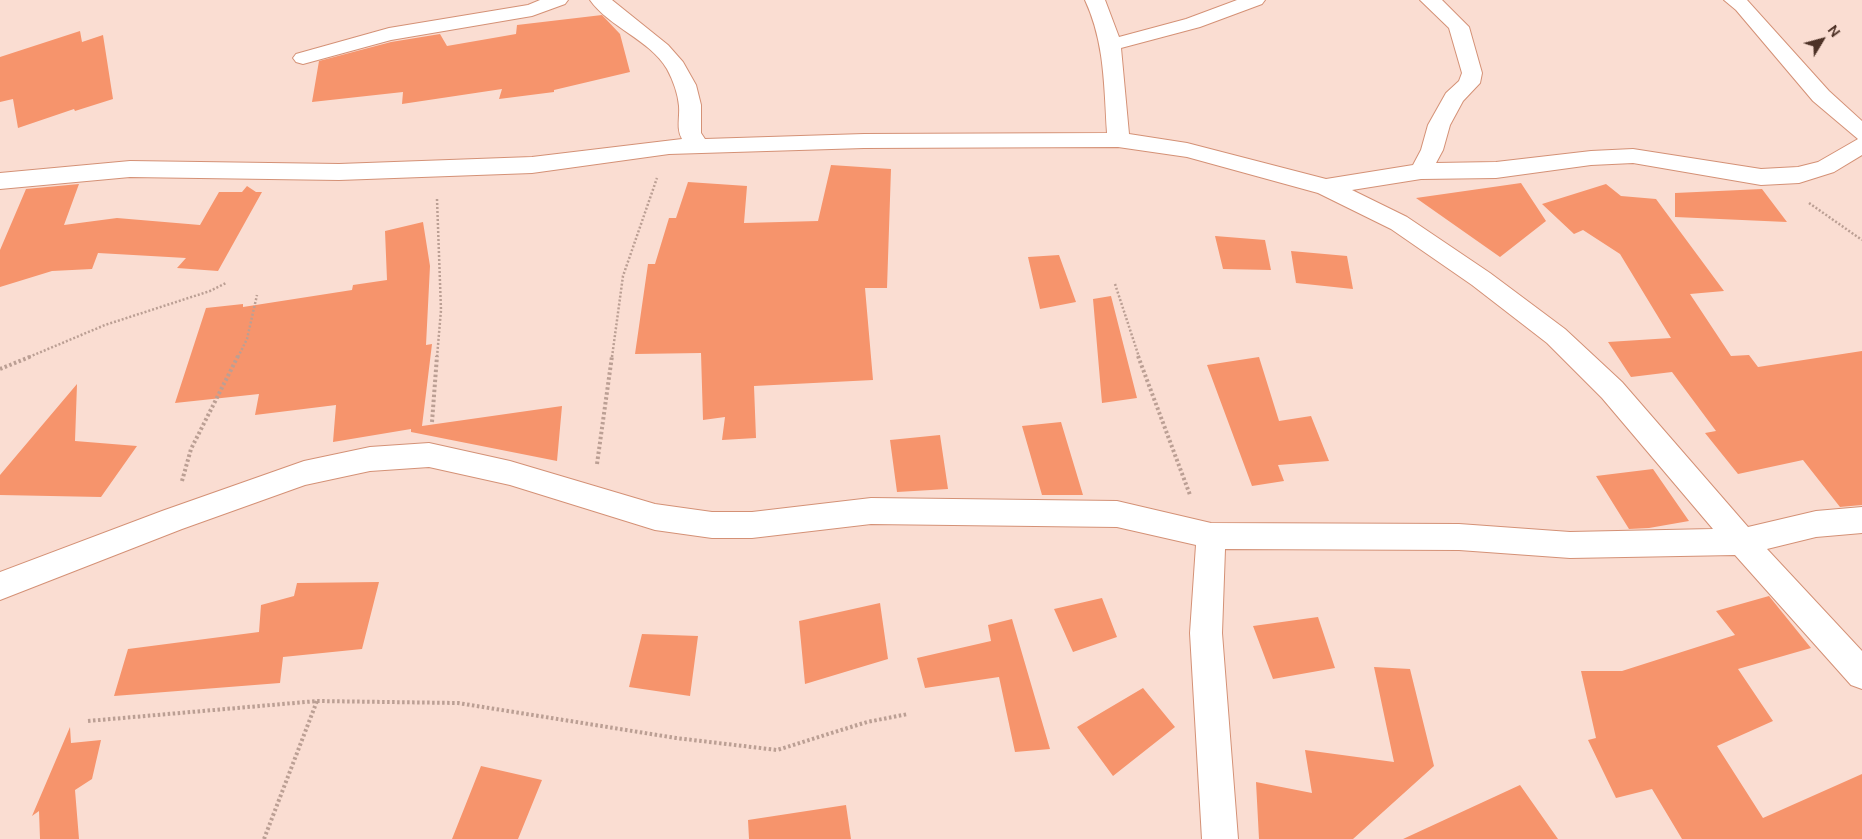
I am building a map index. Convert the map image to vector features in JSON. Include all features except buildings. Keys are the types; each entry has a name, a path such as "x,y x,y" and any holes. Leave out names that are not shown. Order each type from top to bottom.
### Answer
{"street":[{"path":"304,58 389,34 523,12 558,0"},
{"path":"600,0 661,49 676,66 685,85 690,105 690,134 699,146"},
{"path":"1095,0 1100,10 1110,45 1118,140"},
{"path":"1110,45 1192,23 1255,0"},
{"path":"1421,171 1432,150 1439,126 1454,98 1469,83 1472,73 1459,27 1430,0"},
{"path":"1734,0 1743,6 1822,96 1862,134"},
{"path":"0,181 130,168 339,172 532,165 669,147 864,141 1118,140 1187,150 1326,187 1399,223 1481,279 1556,336 1618,396 1742,542 1862,674"},
{"path":"1326,187 1421,171 1496,170 1591,158 1633,156 1761,176 1799,175 1826,166 1862,145"},
{"path":"0,586 172,520 304,473 370,459 429,455 510,473 655,517 712,525 752,525 872,511 1117,514 1211,536 1459,537 1570,545 1742,542 1816,524 1862,520"},
{"path":"1211,536 1206,633 1220,839"}],"path":[{"path":"592,497 623,276 669,147"},
{"path":"429,455 441,310 436,169"},
{"path":"1761,176 1815,207 1862,240"},
{"path":"0,369 106,325 210,291 226,283"},
{"path":"1115,284 1150,392 1173,445 1183,481 1211,536"},
{"path":"172,520 191,449 247,339 257,295"},
{"path":"264,839 318,701"},
{"path":"88,721 318,701 458,702 676,738 777,750 867,722 908,714"}]}
